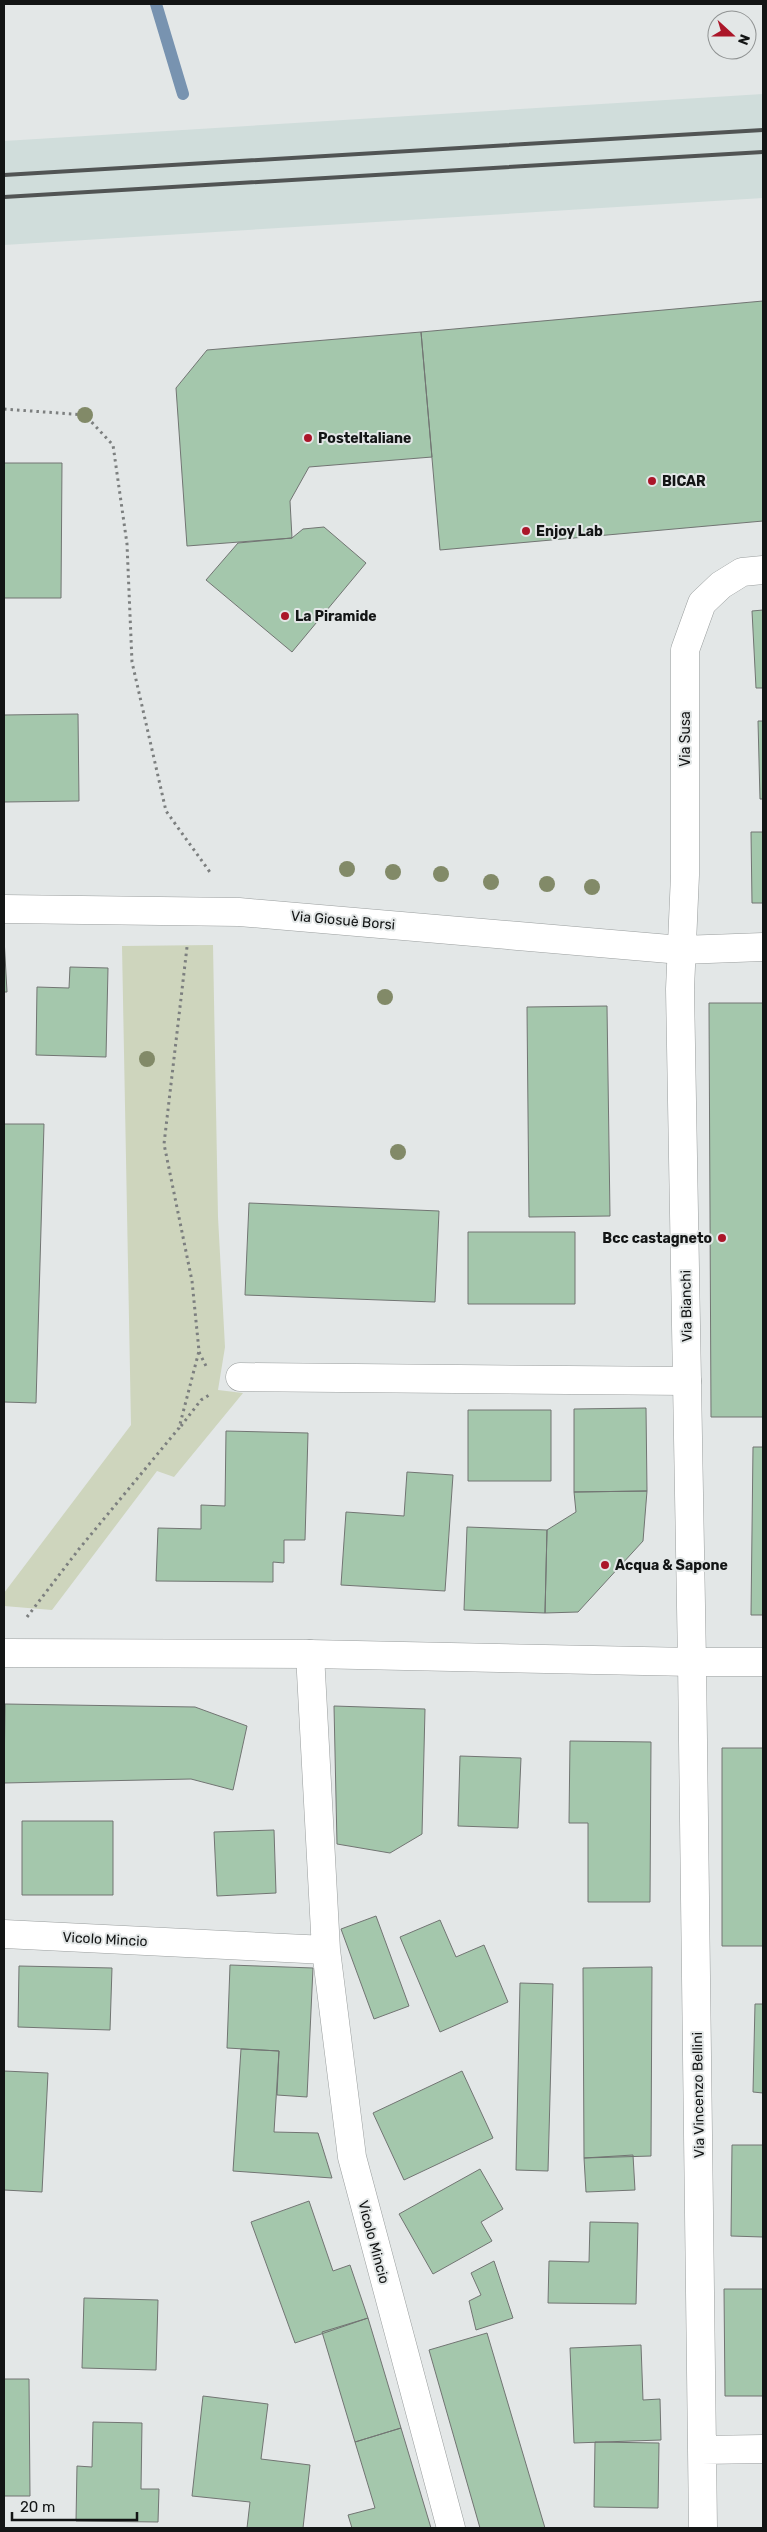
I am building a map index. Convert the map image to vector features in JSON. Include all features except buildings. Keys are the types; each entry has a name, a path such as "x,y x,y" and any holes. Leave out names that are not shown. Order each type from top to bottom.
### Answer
{"street":[{"name":"Via Susa","path":"681,950 685,876 685,650 702,603 721,584 742,572 763,570"},
{"name":"Via Giosuè Borsi","path":"4,909 239,912 681,950 763,947"},
{"name":"Via Bianchi","path":"681,950 692,1662"},
{"path":"240,1377 687,1381"},
{"path":"4,1653 310,1654 763,1662"},
{"name":"Vicolo Mincio","path":"310,1654 326,1950 352,2157 451,2528"},
{"name":"Via Vincenzo Bellini","path":"692,1662 703,2528"},
{"name":"Vicolo Mincio","path":"4,1934 326,1950"},
{"path":"702,2450 763,2449"}],"path":[{"path":"4,408 85,415 113,445 126,544 132,662 166,811 239,912"},
{"path":"179,1428 199,1351 192,1281 164,1144 191,911"},
{"path":"21,1624 79,1549 201,1400 240,1377"}],"shaded area":[{"path":"763,94 763,198 4,245 4,141"}],"green space":[{"path":"213,945 218,1217 225,1347 218,1390 243,1393 174,1477 157,1471 52,1610 4,1606 4,1593 131,1425 122,946"}],"waterway":[{"path":"156,4 183,94"}],"railway":[{"path":"4,175 763,130"},
{"path":"4,197 763,152"}],"place":[{"name":"PosteItaliane","path":"308,438"},
{"name":"BICAR","path":"652,481"},
{"name":"Enjoy Lab","path":"526,531"},
{"name":"La Piramide","path":"285,616"},
{"name":"Bcc castagneto","path":"722,1238"},
{"name":"Acqua & Sapone","path":"605,1565"}]}
